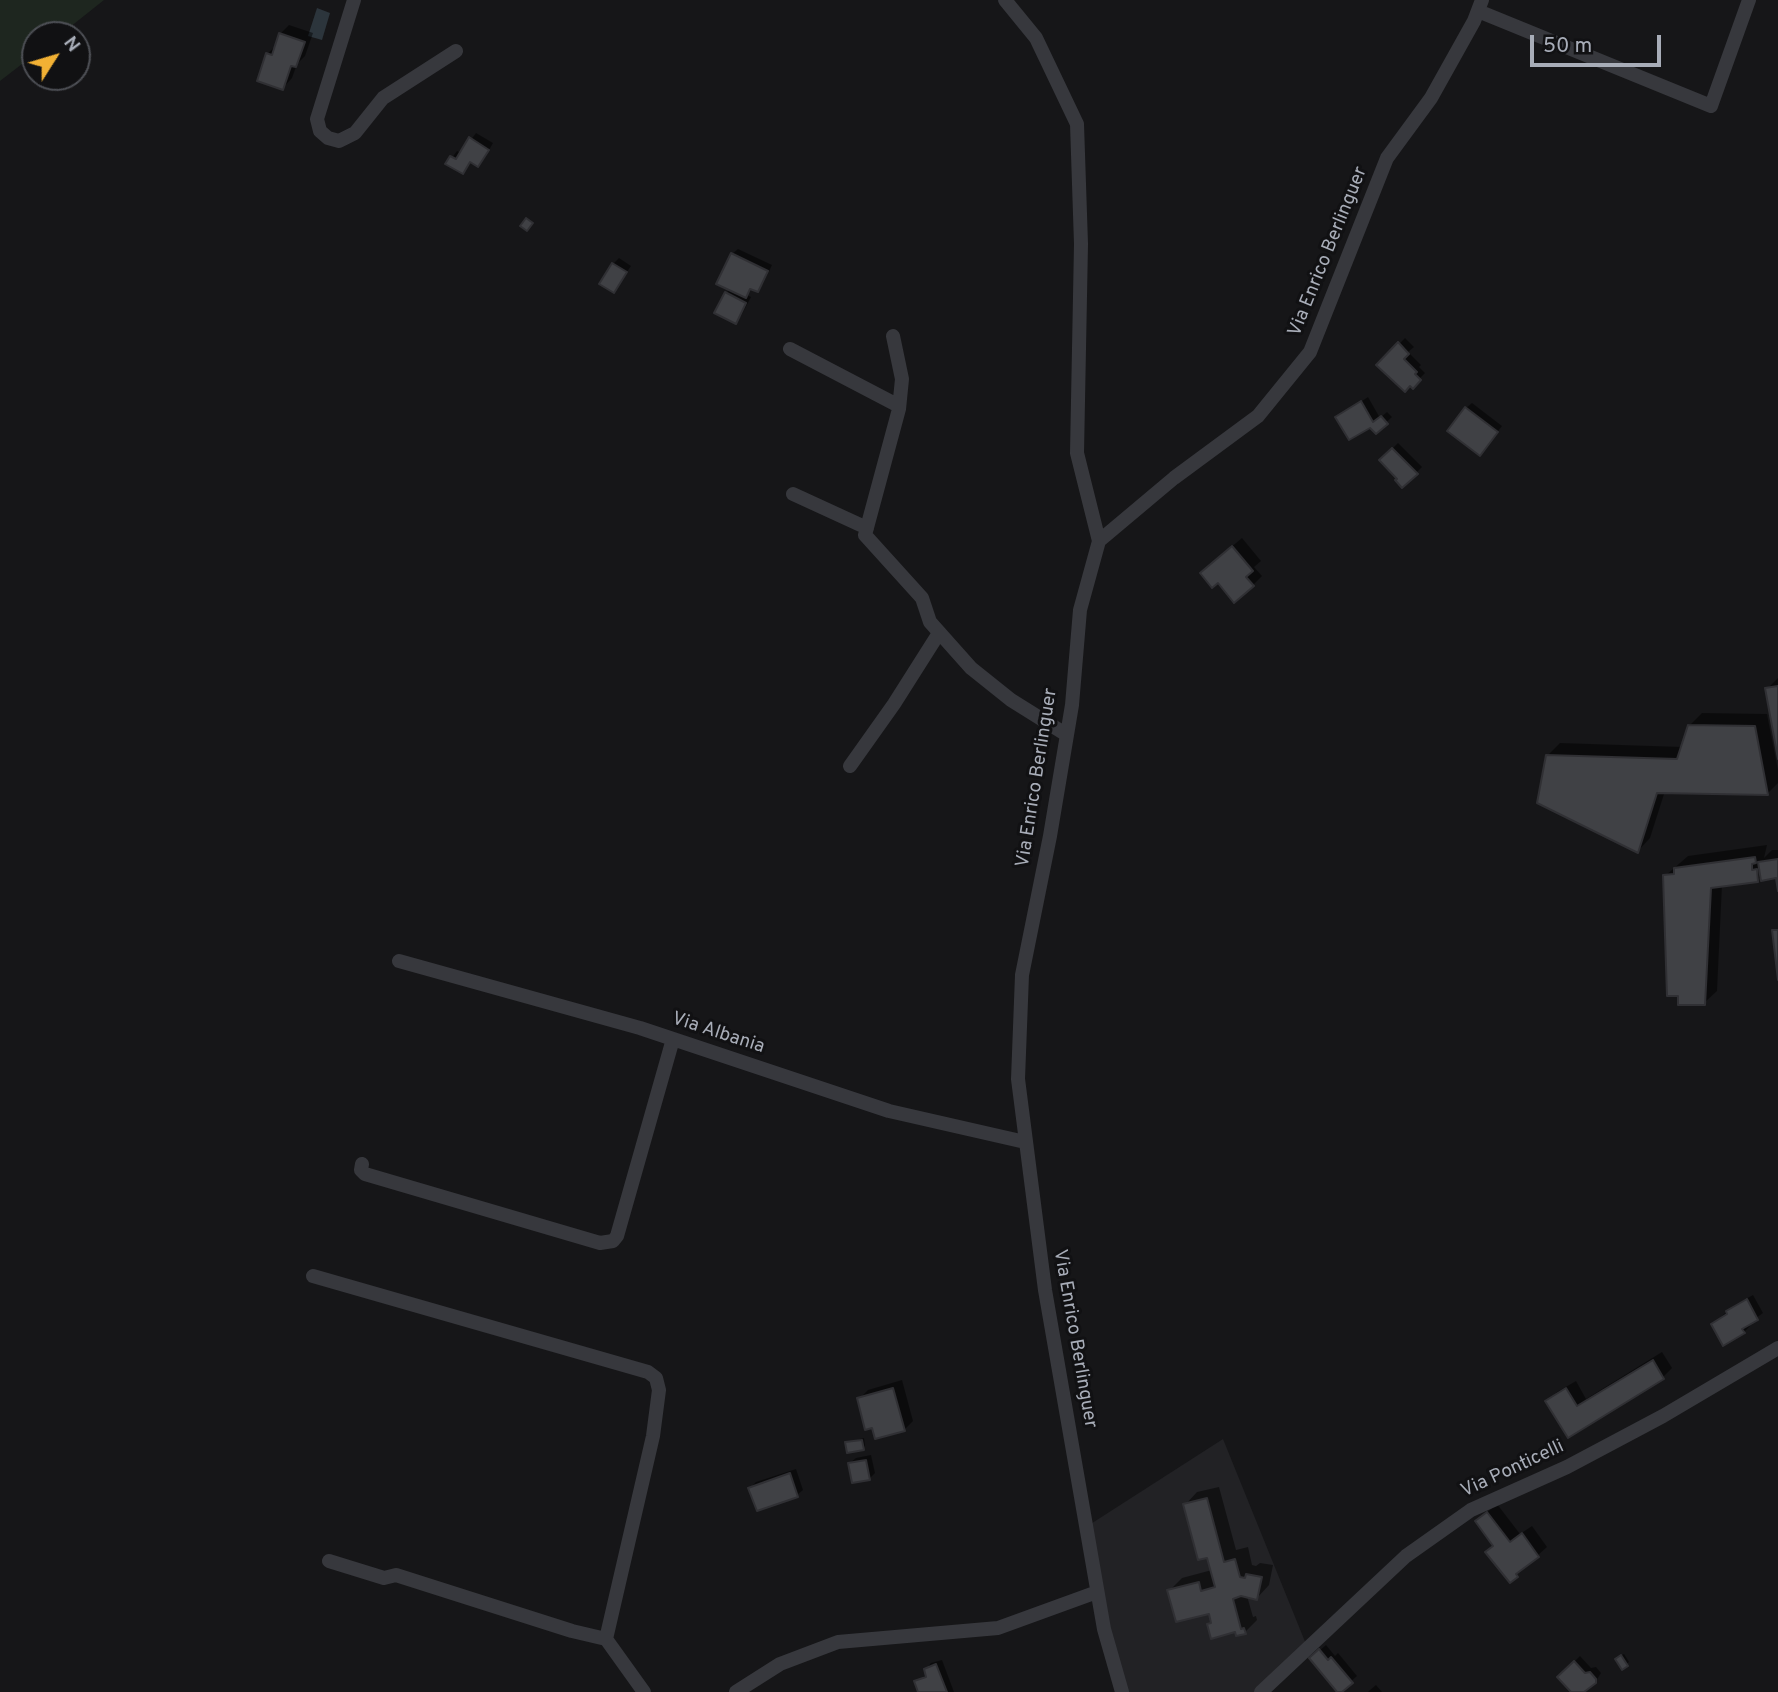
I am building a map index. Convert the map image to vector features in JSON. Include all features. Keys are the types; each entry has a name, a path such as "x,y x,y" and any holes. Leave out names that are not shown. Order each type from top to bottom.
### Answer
{"street":[{"path":"354,0 317,119 320,131 328,138 339,141 355,133 383,98 456,51"},
{"path":"1005,0 1037,38 1077,124 1081,244 1077,453 1099,541"},
{"path":"1480,5 1711,106 1749,0"},
{"name":"Via Enrico Berlinguer","path":"1122,1692 1104,1629 1045,1290 1018,1079 1022,975 1050,836 1072,705 1080,610 1099,541 1174,478 1258,416 1310,352 1387,158 1431,98 1480,5"},
{"path":"893,336 902,379 899,406 865,535 922,598 930,622 971,668 1012,700 1067,735"},
{"path":"790,349 899,406"},
{"path":"793,494 867,528"},
{"path":"850,766 939,633"},
{"name":"Via Albania","path":"399,961 673,1039 889,1111 1025,1142"},
{"path":"362,1164 361,1170 365,1174 600,1243 612,1241 617,1236 673,1039"},
{"path":"313,1276 648,1372 656,1378 659,1390 653,1436 606,1639"},
{"name":"Via Ponticelli","path":"1261,1692 1406,1556 1471,1510 1567,1466 1663,1416 1778,1348"},
{"path":"329,1561 384,1578 396,1575 572,1631 606,1639 644,1692"},
{"path":"736,1692 780,1664 838,1642 998,1628 1097,1592"}],"shaded area":[{"path":"0,0 104,0 78,21 21,21 21,65 0,81"},
{"path":"317,8 330,13 322,40 308,36"},
{"path":"1223,1439 1308,1649 1261,1692 1124,1692 1086,1527"}],"building":[{"path":"279,33 305,42 296,67 291,66 283,90 257,81 266,53 272,55"},
{"path":"469,137 489,150 478,167 470,162 463,174 445,164 450,156 456,159"},
{"path":"526,218 533,223 527,231 520,226"},
{"path":"731,253 768,271 758,292 750,289 746,298 716,284"},
{"path":"612,263 627,272 614,293 599,284"},
{"path":"725,292 746,303 736,324 714,313"},
{"path":"1398,342 1409,354 1404,359 1421,380 1413,389 1410,386 1405,392 1376,365"},
{"path":"1361,401 1373,422 1381,416 1388,424 1376,434 1370,428 1349,440 1335,417"},
{"path":"1465,407 1498,432 1480,456 1447,431"},
{"path":"1392,448 1418,474 1402,488 1379,460"},
{"path":"1232,546 1253,571 1246,577 1254,586 1234,603 1218,583 1212,588 1200,573"},
{"path":"1778,686 1778,759 1765,688"},
{"path":"1688,725 1755,726 1768,795 1657,793 1638,853 1537,803 1546,755 1677,759"},
{"path":"1755,857 1756,863 1752,864 1752,870 1757,869 1758,882 1711,888 1705,1005 1678,1005 1678,996 1667,996 1663,875 1674,874 1674,868"},
{"path":"1778,859 1778,891 1776,878 1761,881 1758,862"},
{"path":"1772,930 1778,930 1778,980"},
{"path":"1747,1299 1758,1320 1742,1329 1745,1333 1723,1346 1711,1324 1727,1314 1726,1311"},
{"path":"1653,1360 1664,1379 1568,1438 1545,1401 1566,1388 1577,1406"},
{"path":"893,1388 905,1431 875,1439 872,1428 865,1430 857,1398"},
{"path":"862,1440 864,1450 847,1453 845,1442"},
{"path":"866,1460 870,1480 852,1483 848,1463"},
{"path":"790,1473 798,1497 757,1511 748,1488"},
{"path":"1207,1498 1224,1562 1235,1559 1240,1577 1245,1578 1246,1574 1262,1577 1257,1600 1241,1596 1233,1599 1241,1629 1244,1628 1246,1634 1236,1636 1235,1632 1211,1639 1207,1624 1211,1623 1209,1614 1176,1622 1167,1590 1199,1582 1201,1591 1215,1587 1207,1558 1198,1560 1183,1504"},
{"path":"1487,1512 1510,1542 1522,1533 1539,1557 1516,1574 1518,1577 1510,1583 1485,1552 1493,1546 1475,1521"},
{"path":"1319,1649 1328,1660 1331,1657 1353,1683 1342,1692 1337,1692 1309,1658"},
{"path":"1621,1655 1628,1666 1622,1670 1615,1659"},
{"path":"1574,1661 1585,1673 1590,1672 1596,1679 1596,1683 1584,1692 1571,1692 1557,1677"},
{"path":"936,1664 947,1692 918,1692 914,1681 926,1677 924,1669"}]}
